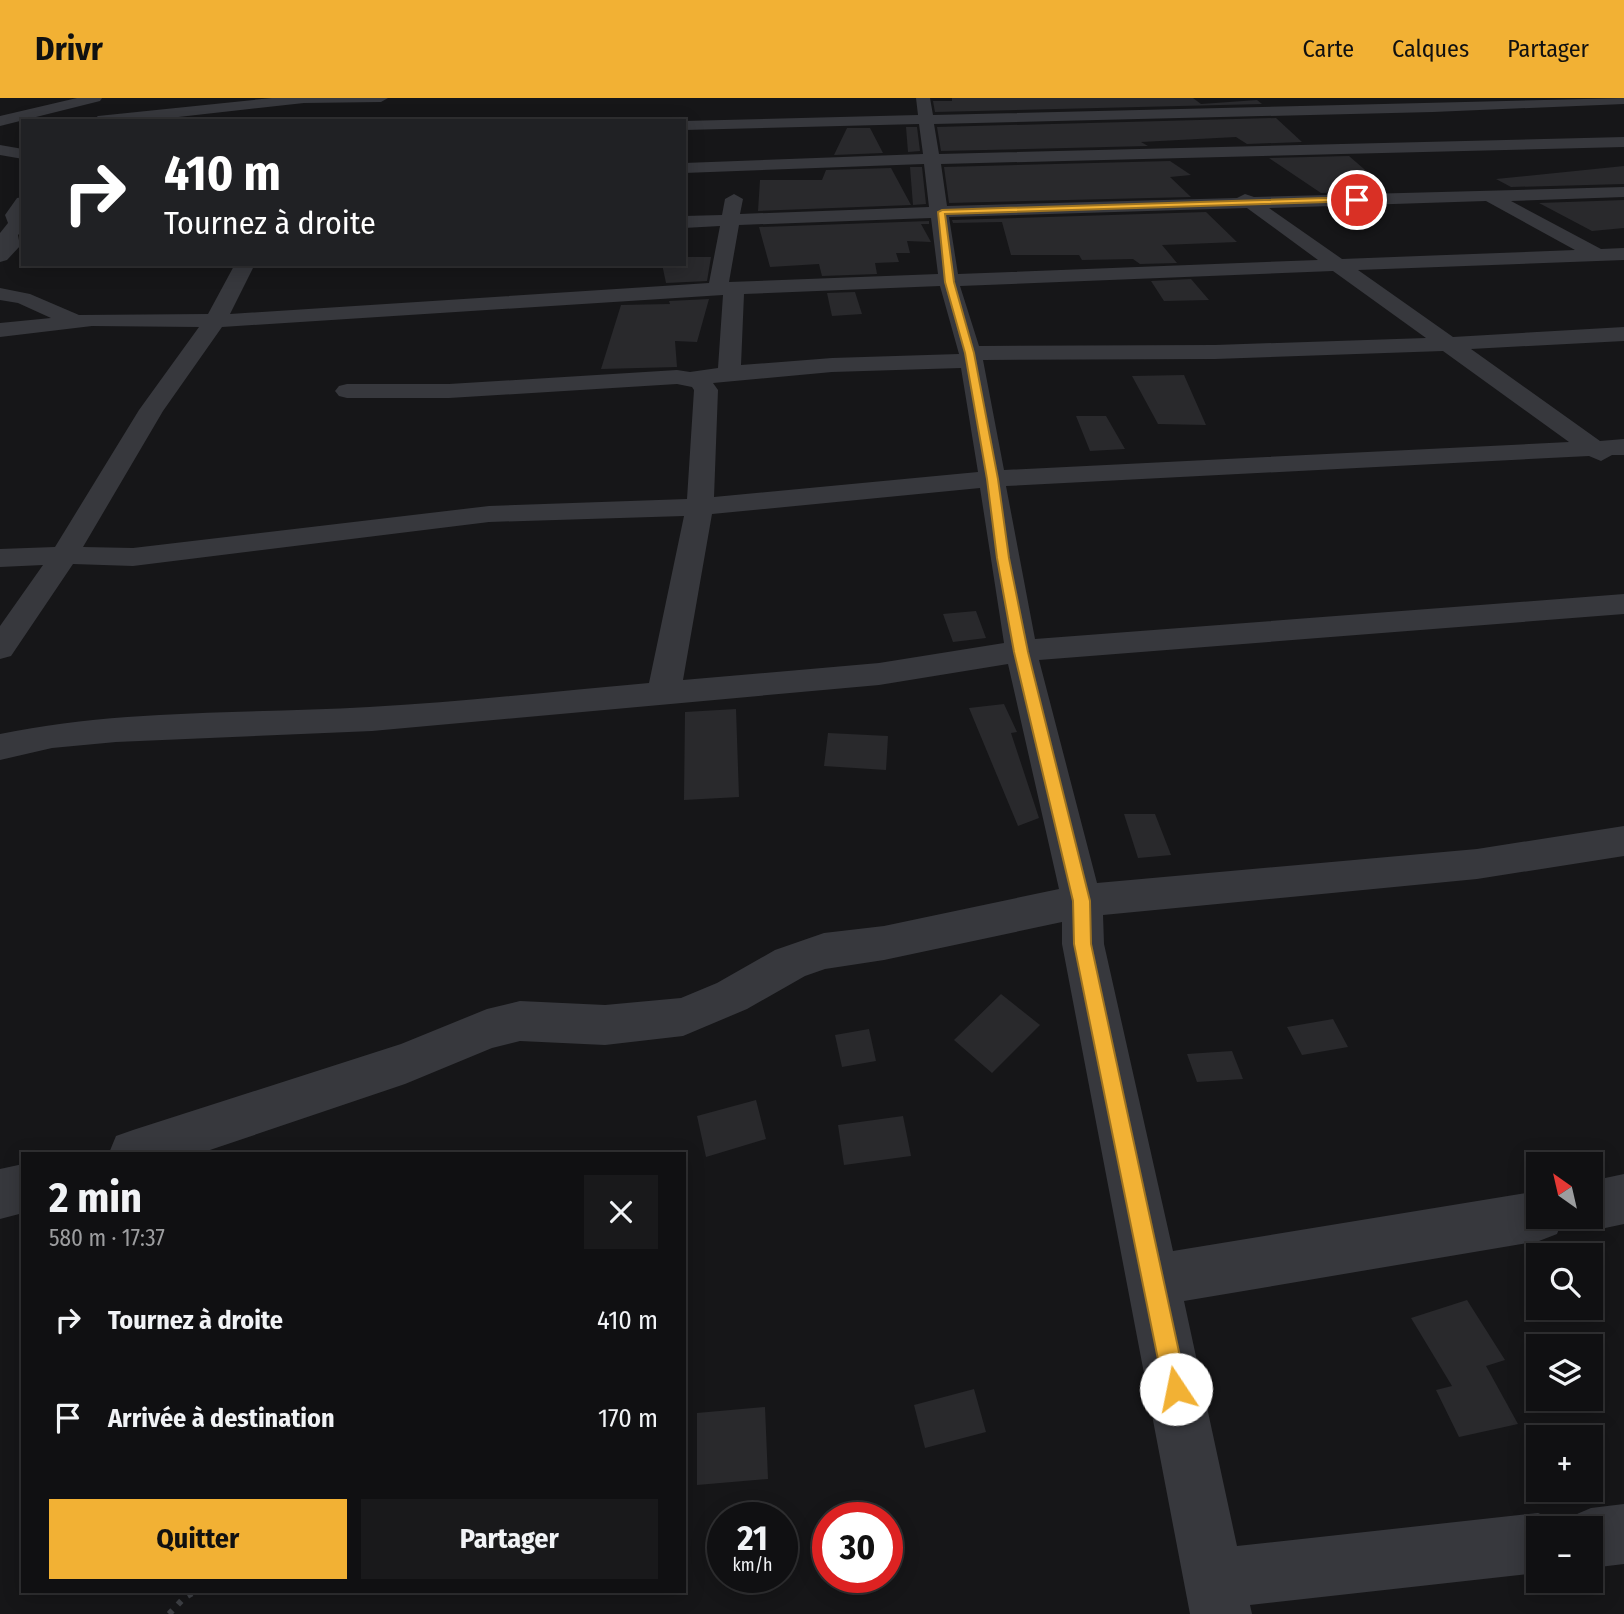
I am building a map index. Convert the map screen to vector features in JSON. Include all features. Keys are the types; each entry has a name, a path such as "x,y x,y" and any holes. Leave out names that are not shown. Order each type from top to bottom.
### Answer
{"street":[{"path":"0,121 95,98"},
{"path":"356,113 372,98"},
{"path":"117,119 304,99 381,98"},
{"path":"923,98 942,212 949,282 968,349 1021,652 1082,901 1083,944 1217,1597 1526,1545"},
{"path":"1091,98 1340,265 1595,449"},
{"path":"1236,98 1256,111"},
{"path":"1415,98 1492,145"},
{"path":"686,125 1433,108 1619,101"},
{"path":"729,373 726,289 730,222 745,124"},
{"path":"0,136 21,132"},
{"path":"686,168 933,159 1624,142"},
{"path":"1404,148 1436,166"},
{"path":"0,152 21,155"},
{"path":"1458,178 1624,269"},
{"path":"686,222 1624,192"},
{"path":"0,256 10,246 9,234 18,224 14,215 21,205"},
{"path":"0,330 122,319 215,321 726,289 1624,254"},
{"path":"0,649 64,555 150,410 215,321 244,266"},
{"path":"0,295 23,298 78,322"},
{"path":"347,391 449,391 695,378 729,373 903,362 968,349 1097,355 1451,345 1624,334"},
{"path":"664,692 700,507 706,390 695,378"},
{"path":"0,558 64,555 133,557 489,514 700,507 992,479 1595,449 1621,456"},
{"path":"0,747 52,736 116,730 372,719 879,674 1021,652 1624,604"},
{"path":"136,1152 405,1063 487,1029 520,1021 605,1025 682,1017 732,996 790,963 824,951 884,943 1082,901 1477,864 1624,841"},
{"path":"0,1194 21,1189"},
{"path":"1603,1203 1624,1199"},
{"path":"1154,1280 1526,1218"},
{"path":"1603,1537 1624,1534"}],"path":[{"path":"169,1614 193,1593"}],"building":[{"path":"952,98 1193,98 1201,104 1257,100 1262,104 935,112 933,101 952,101"},
{"path":"1276,118 1302,142 1247,144 1236,137 1141,142 1148,146 941,151 937,127"},
{"path":"906,127 917,127 920,151 908,152"},
{"path":"847,128 870,128 883,153 834,155"},
{"path":"1349,156 1379,182 1346,184 1353,192 1321,193 1269,158"},
{"path":"1170,161 1191,175 1170,177 1191,197 949,203 944,167"},
{"path":"1624,166 1624,184 1511,187 1496,179"},
{"path":"910,167 922,167 926,204 913,205"},
{"path":"891,168 911,205 758,211 760,180 822,180 826,170"},
{"path":"1624,200 1624,228 1592,231 1539,203"},
{"path":"1206,212 1237,242 1162,245 1177,263 1140,264 1133,259 1082,260 1079,255 1011,255 1002,222 953,223 952,220"},
{"path":"929,221 929,224 921,224 931,242 907,241 910,253 896,253 899,262 875,263 877,274 822,276 819,264 770,267 759,227"},
{"path":"686,257 711,257 707,281 666,283 662,266 686,266"},
{"path":"1191,279 1209,300 1164,301 1151,281"},
{"path":"855,292 862,314 832,316 827,293"},
{"path":"709,299 697,342 675,341 677,367 601,369 621,305 670,304 669,301"},
{"path":"1184,375 1206,425 1158,424 1132,376"},
{"path":"1076,416 1106,416 1125,449 1090,451"},
{"path":"976,611 986,638 953,642 943,614"},
{"path":"1004,704 1017,732 1011,733 1039,818 1018,826 969,708"},
{"path":"736,709 739,797 684,800 685,712"},
{"path":"828,733 888,736 886,770 824,766"},
{"path":"1124,814 1155,814 1171,855 1138,858"},
{"path":"1001,994 1040,1025 992,1073 954,1040"},
{"path":"1333,1019 1348,1047 1302,1055 1287,1027"},
{"path":"869,1029 876,1061 842,1067 835,1035"},
{"path":"1232,1051 1243,1079 1197,1082 1187,1054"},
{"path":"756,1100 766,1139 706,1157 697,1116"},
{"path":"903,1116 911,1156 844,1165 838,1125"},
{"path":"1467,1300 1505,1360 1486,1366 1518,1424 1459,1437 1436,1390 1452,1386 1411,1318"},
{"path":"974,1389 986,1432 925,1448 914,1405"},
{"path":"765,1407 768,1479 697,1485 697,1413"}],"route":[{"path":"1176,1389 1083,944 1082,901 1021,652 970,353 949,282 942,212 1357,200"}]}
